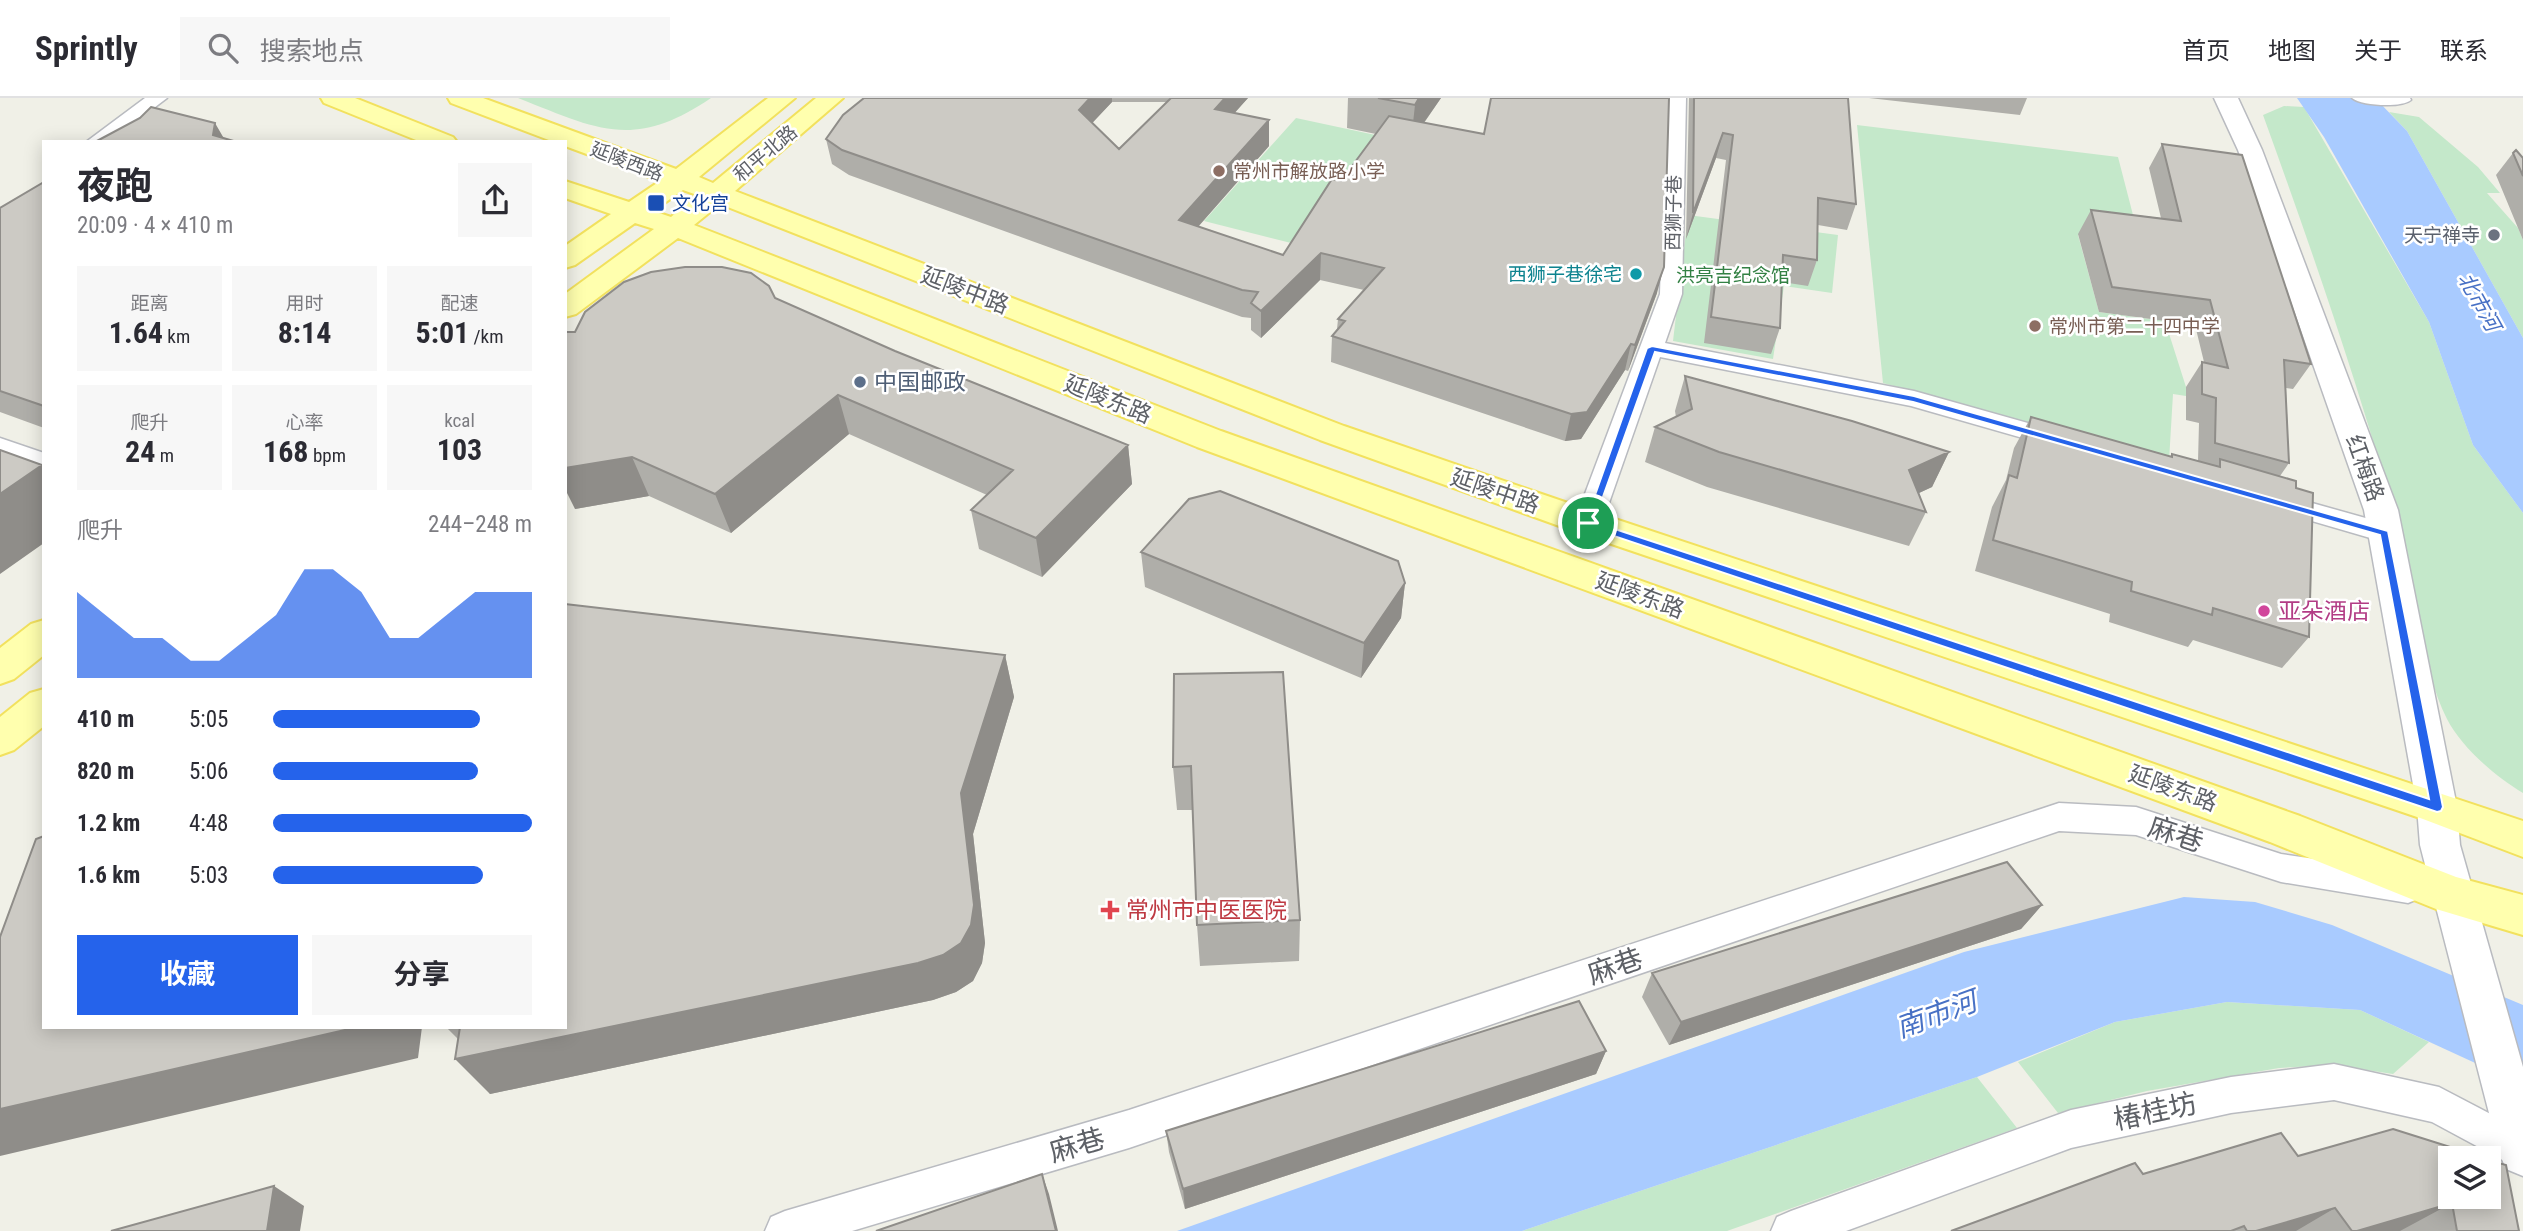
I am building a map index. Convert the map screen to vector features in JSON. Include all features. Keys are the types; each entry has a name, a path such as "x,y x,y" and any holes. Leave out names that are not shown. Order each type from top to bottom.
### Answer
{"main road":[{"path":"333,98 439,140"},
{"name":"延陵西路","path":"460,98 716,193"},
{"name":"和平北路","path":"567,258 678,181 783,98"},
{"name":"和平北路","path":"567,307 674,228 831,98"},
{"name":"延陵西路","path":"567,190 674,228"},
{"name":"延陵中路","path":"716,193 1332,433 1588,523 2437,807 2523,839"},
{"name":"延陵东路","path":"674,228 1209,439 2285,829 2452,895"},
{"path":"0,669 42,636"},
{"path":"0,739 42,706"},
{"path":"2452,895 2523,915"}],"street":[{"path":"99,140 157,98"},
{"name":"西狮子巷","path":"1588,523 1671,294 1676,98"},
{"name":"红梅路","path":"2226,98 2250,150 2381,510 2437,807 2440,845 2504,1090 2523,1152"},
{"path":"2359,98 2404,100"},
{"path":"1652,348 1914,399 2078,446"},
{"path":"0,446 42,461"},
{"path":"2251,495 2384,533"},
{"name":"麻巷","path":"785,1231 1129,1129 2059,817 2136,821 2281,868 2452,895"},
{"name":"椿桂坊","path":"1791,1231 2071,1129 2231,1095 2334,1082 2439,1105 2523,1152"}],"green space":[{"path":"518,98 711,98 659,125 615,130 571,119"},
{"path":"2284,106 2304,107 2429,322 2473,445 2523,513 2523,793 2491,770 2461,741 2438,698 2425,653 2406,556 2369,428 2263,115"},
{"path":"2389,112 2419,117 2478,167 2500,193 2487,193 2518,228 2523,240 2523,338 2407,131"},
{"path":"1296,118 1380,136 1295,244 1204,221"},
{"path":"1857,125 2118,157 2140,242 2078,235 2099,312 2165,321 2186,387 2186,396 2173,394 2169,461 1883,383"},
{"name":"洪亮吉纪念馆","path":"1688,215 1838,235 1832,293 1784,286 1773,359 1673,341"},
{"path":"2227,1002 2360,1010 2429,1042 2393,1074 2334,1065 2279,1068 2147,1091 2058,1113 2018,1062 2115,1022"},
{"path":"1977,1077 2017,1128 1727,1231 1522,1231"}],"water":[{"name":"北市河","path":"2297,98 2375,98 2407,131 2523,338 2523,513 2473,445 2429,322 2324,137"},
{"name":"南市河","path":"2184,897 2255,902 2332,925 2523,1005 2523,1085 2360,1010 2227,1002 2115,1022 1977,1077 1522,1231 1177,1231 1964,952"}],"building":[{"path":"864,98 1090,98 1079,110 1119,149 1171,98 1225,98 1215,109 1269,120 1179,220 1283,255 1332,179 1341,181 1389,116 1484,134 1491,98 1669,98 1664,267 1635,345 1631,344 1587,412 1571,414 1332,336 1345,321 1338,319 1384,268 1321,253 1261,311 1251,303 1258,292 1242,290 842,150 826,139 843,115"},
{"path":"1378,98 1419,98 1415,105"},
{"path":"1694,98 1848,98 1856,204 1818,198 1817,260 1783,255 1780,328 1711,317 1733,135 1723,133 1693,213"},
{"path":"151,107 215,123 213,135 230,140 99,140 140,118"},
{"path":"2162,144 2242,155 2311,364 2284,360 2289,463 2215,443 2216,398 2202,394 2202,362 2228,368 2210,300 2112,287 2091,210 2181,221"},
{"path":"2516,150 2523,158 2523,176 2513,153"},
{"path":"42,183 42,405 0,391 0,208"},
{"path":"685,267 722,267 751,273 769,286 775,298 895,351 1128,445 1036,538 971,510 1013,470 838,395 715,494 632,457 567,468 567,332 575,332 585,312 624,282 651,272"},
{"path":"1685,376 1852,421 1949,452 1909,470 1926,512 1719,452 1655,427 1692,409"},
{"path":"2031,417 2172,457 2172,454 2220,467 2220,459 2296,481 2296,488 2313,493 2309,637 2213,608 2212,615 2131,591 2132,582 1993,540 2009,475 2017,478"},
{"path":"0,450 42,465 0,494"},
{"path":"1220,491 1398,561 1405,583 1364,643 1141,552 1189,499"},
{"path":"567,604 1005,655 961,793 974,905 971,925 961,943 943,955 918,963 455,1059 460,1029 567,1029"},
{"path":"1283,672 1300,920 1197,925 1191,766 1173,767 1174,674"},
{"path":"42,837 42,1029 349,1029 0,1109 0,937 36,839"},
{"path":"2007,862 2042,905 1681,1022 1652,973"},
{"path":"1579,1001 1606,1051 1183,1189 1166,1131"},
{"path":"2393,1129 2447,1146 2438,1146 2438,1207 2357,1231 2352,1231 2335,1208 2256,1231 2247,1231 2244,1226 2231,1231 1951,1231 2135,1163 2143,1174 2281,1133 2298,1156"},
{"path":"2501,1164 2506,1165 2519,1231 2457,1231 2453,1209 2501,1209"},
{"path":"1042,1174 1056,1231 876,1231"},
{"path":"274,1186 267,1231 111,1231"}],"place":[{"name":"常州市解放路小学","path":"1219,171"},
{"name":"文化宫","path":"656,203"},
{"name":"天宁禅寺","path":"2494,235"},
{"name":"西狮子巷徐宅","path":"1636,274"},
{"name":"常州市第二十四中学","path":"2035,326"},
{"name":"中国邮政","path":"860,382"},
{"name":"亚朵酒店","path":"2264,611"},
{"name":"常州市中医医院","path":"1110,910"}],"route":[{"path":"1652,348 1914,399 2384,533 2437,807 1588,523 1652,348"}]}
